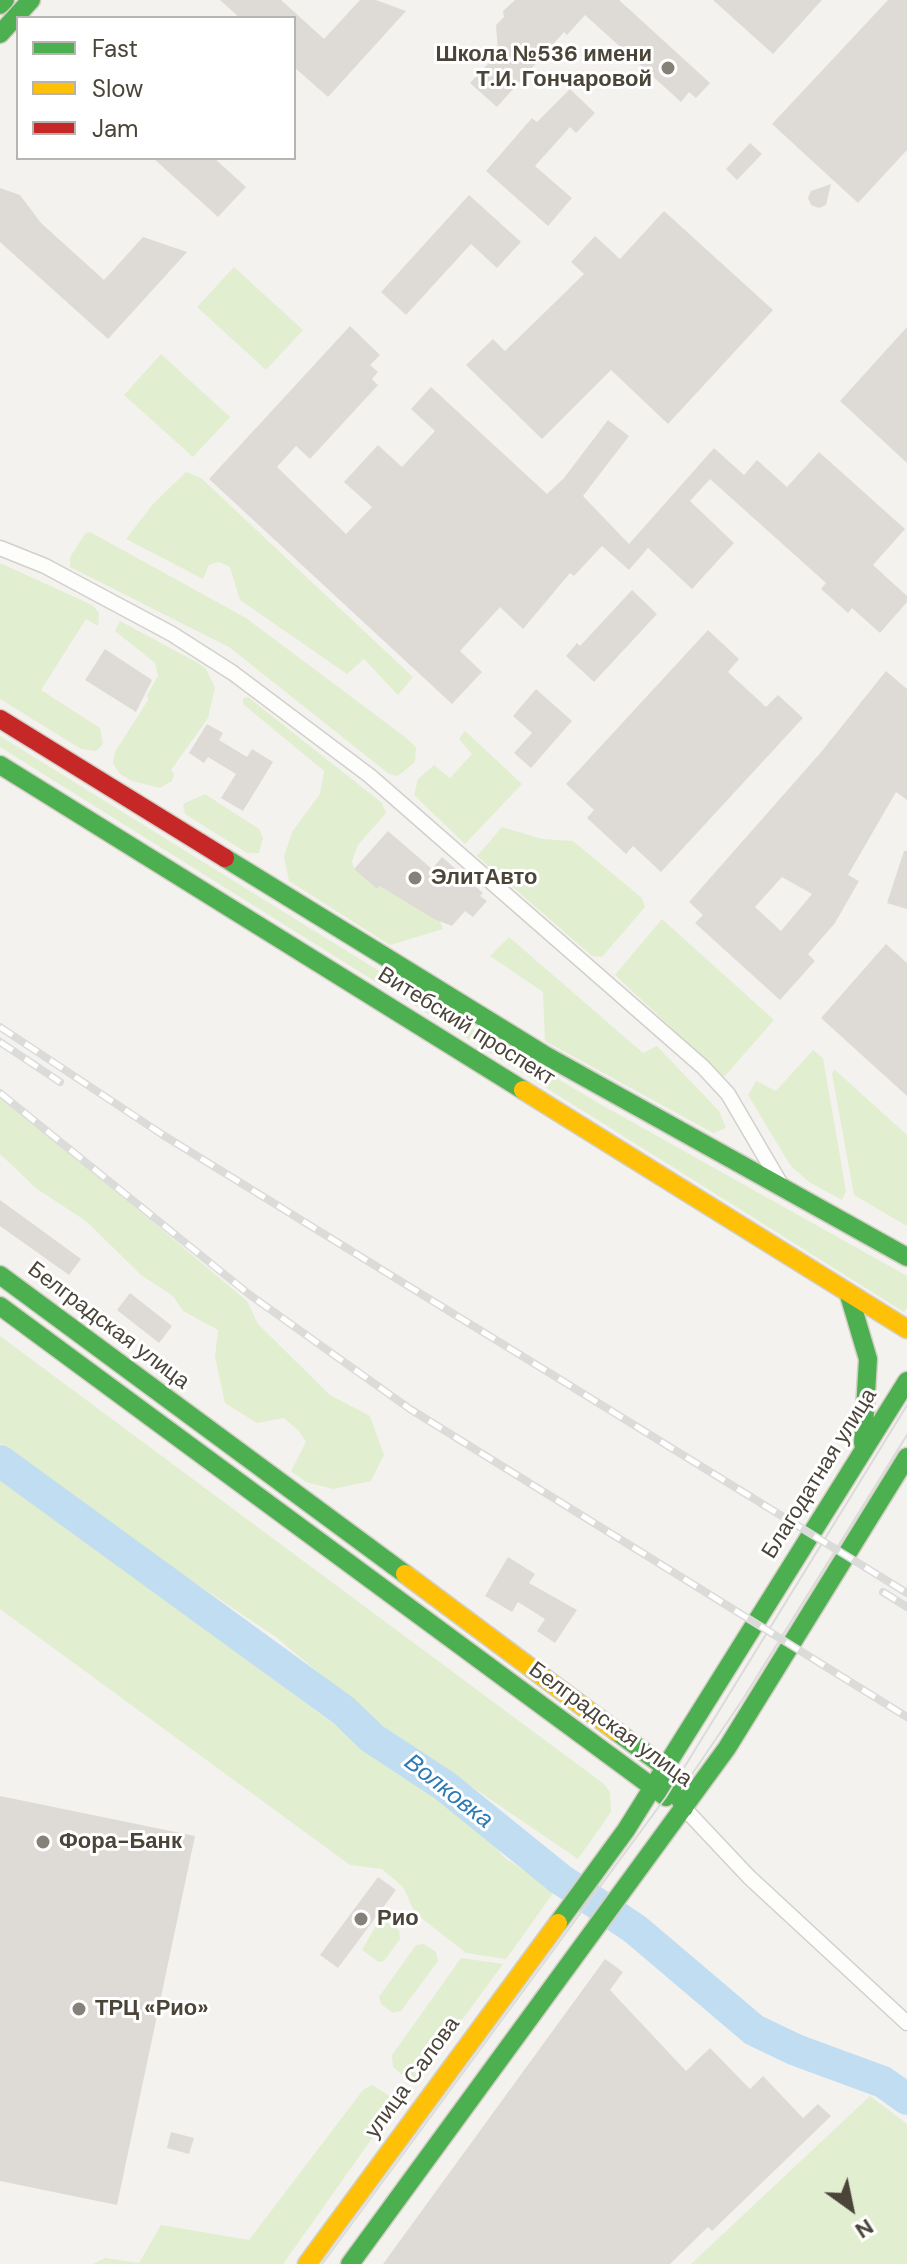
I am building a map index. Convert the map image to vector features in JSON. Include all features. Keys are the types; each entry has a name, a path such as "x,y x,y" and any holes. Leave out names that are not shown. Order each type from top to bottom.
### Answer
{"main road":[{"path":"0,5 5,0"},
{"path":"16,16 31,0"},
{"path":"0,34 16,16"},
{"name":"Витебский проспект","path":"0,719 398,981 543,1054 907,1257"},
{"name":"Витебский проспект","path":"0,765 907,1329"},
{"path":"380,1002 398,981"},
{"name":"Белградская улица","path":"0,1275 666,1768 684,1808"},
{"path":"849,1295 868,1359 862,1449"},
{"name":"Белградская улица","path":"0,1306 653,1789 684,1808"},
{"name":"Благодатная улица","path":"666,1768 907,1381"},
{"path":"350,2264 727,1748 905,1462"},
{"path":"653,1789 666,1768"},
{"name":"улица Салова","path":"307,2264 653,1789"}],"street":[{"path":"0,548 57,572 172,634 233,673 370,776 703,1067 728,1094 781,1185"},
{"path":"684,1808 749,1877 907,2023"}],"green space":[{"path":"234,267 303,330 266,370 197,307"},
{"path":"161,354 230,417 193,457 124,395"},
{"path":"186,472 201,478 413,677 398,695 364,659 347,674 240,600 230,567 219,562 209,565 203,579 126,539 153,504"},
{"path":"90,532 246,618 405,737 416,747 415,762 398,776 389,774 229,647 70,567 70,557 85,534"},
{"path":"0,563 92,605 99,613 98,626 86,619 41,690 100,728 103,744 96,751 81,749 0,699"},
{"path":"120,621 198,663 206,669 215,688 208,718 171,770 174,774 172,781 160,788 132,781 120,774 113,763 115,752 148,700 147,695 158,676 155,663 115,631"},
{"path":"248,697 382,803 386,813 358,845 352,861 354,869 377,889 380,886 440,921 443,929 390,945 289,881 284,857 292,832 320,794 324,771 243,704 243,698"},
{"path":"465,731 522,784 465,844 414,795 418,779 434,765 450,778 472,754 459,739"},
{"path":"0,736 387,976 387,984 381,985 0,747"},
{"path":"205,794 259,829 263,838 259,853 247,853 185,814 183,804"},
{"path":"502,827 542,839 573,841 642,898 645,907 602,957 592,956 477,856"},
{"path":"662,919 774,1020 724,1077 615,975"},
{"path":"509,937 643,1053 657,1046 719,1111 726,1128 713,1133 545,1041 543,992 490,956"},
{"path":"409,990 600,1104 907,1276 907,1308 904,1312 403,998"},
{"path":"813,1050 823,1058 846,1191 842,1200 809,1182 790,1165 748,1095 756,1081 776,1091"},
{"path":"834,1069 907,1135 907,1226 854,1195 832,1074"},
{"path":"0,1094 247,1301 258,1324 330,1395 370,1416 384,1455 371,1481 333,1489 306,1482 291,1471 306,1442 299,1431 284,1418 257,1423 225,1403 215,1357 218,1330 183,1311 173,1296 141,1275 86,1221 37,1189 0,1154"},
{"path":"0,1336 604,1784 610,1792 611,1812 578,1859 380,1724 276,1637 180,1573 0,1443"},
{"path":"0,1477 385,1762 420,1783 481,1830 504,1857 554,1892 506,1959 466,1953 415,1913 403,1887 382,1869 350,1865 0,1609"},
{"path":"384,1921 399,1930 400,1939 384,1961 379,1962 362,1950 377,1924"},
{"path":"424,1944 436,1952 438,1961 401,2011 393,2013 381,2004 379,1997 416,1945"},
{"path":"461,1958 503,1964 417,2081 408,2080 393,2067 392,2055"},
{"path":"372,2085 393,2098 395,2106 283,2264 93,2264 105,2258 139,2263 161,2225 249,2240 363,2090"},
{"path":"870,2096 907,2124 907,2264 691,2264"}],"building":[{"path":"220,0 281,0 324,39 360,0 376,0 406,11 328,97 296,69 296,16 238,16"},
{"name":"Школа №536 имени Т.И. Гончаровой","path":"515,0 619,0 710,83 696,98 689,92 681,102 585,15 567,35 564,32 497,107 470,83 498,53 496,25 504,17 503,11"},
{"path":"713,0 822,0 773,54"},
{"path":"888,0 907,0 907,150 858,203 772,124"},
{"path":"570,89 595,113 576,133 570,127 535,166 572,198 548,226 486,171 532,118 537,122"},
{"path":"750,143 762,154 737,180 726,169"},
{"path":"155,160 216,160 246,187 218,217"},
{"path":"831,184 826,205 819,208 811,205 808,198 811,191"},
{"path":"0,188 20,195 41,223 104,280 143,237 187,252 108,339 0,242"},
{"path":"469,195 521,242 497,268 471,244 406,315 381,292"},
{"path":"664,211 773,310 668,424 611,370 542,439 466,365 493,339 505,351 584,274 571,262 595,236 620,259"},
{"path":"350,326 380,355 370,365 378,372 372,379 378,385 310,459 296,446 277,467 346,534 372,507 344,482 378,445 402,467 435,431 411,409 431,387 547,494 564,478 608,420 629,436 583,496 629,544 714,448 744,475 757,460 787,487 819,452 905,529 873,565 907,596 907,602 880,633 852,608 848,613 821,589 826,583 710,479 690,501 734,543 692,589 648,548 629,570 602,546 574,576 570,573 523,629 500,607 460,651 482,672 452,704 209,479"},
{"path":"907,327 907,463 840,401"},
{"path":"632,590 657,614 594,682 566,656 577,643 580,646"},
{"path":"708,630 739,659 728,672 766,707 778,695 803,718 661,872 633,846 626,854 587,818 594,810 566,784"},
{"path":"105,649 152,680 136,712 85,680"},
{"path":"886,671 907,689 907,800 896,792 848,875 859,881 835,923 808,954 815,961 780,1000 695,923 703,915 689,902 822,751","holes":["782,877 812,894 781,931 755,907"]},
{"path":"536,689 572,721 531,768 514,753 532,733 513,716"},
{"path":"207,724 223,733 219,740 247,757 252,749 273,762 243,811 221,798 236,774 208,757 204,763 189,753"},
{"name":"ЭлитАвто","path":"388,831 432,869 442,857 483,893 480,896 487,901 473,917 465,911 452,926 434,919 380,886 377,889 354,869"},
{"path":"904,851 907,851 907,909 887,903"},
{"path":"886,944 907,963 907,1096 821,1018"},
{"path":"0,1200 81,1259 69,1275 0,1226"},
{"path":"130,1293 172,1326 159,1343 117,1310"},
{"path":"508,1557 535,1574 529,1583 577,1610 555,1643 537,1631 545,1619 518,1602 512,1612 485,1596"},
{"name":"ТРЦ «Рио»","path":"0,1796 195,1836 117,2205 0,2181"},
{"name":"Рио","path":"378,1877 396,1890 338,1968 320,1955"},
{"path":"605,1959 623,1972 610,1990 686,2071 710,2048 750,2089 763,2076 803,2118 818,2104 831,2116 712,2231 708,2227 670,2264 383,2264"},
{"path":"171,2132 194,2138 189,2154 167,2148"}],"waterway":[{"name":"Волковка","path":"0,1461 344,1711 372,1738 445,1786 560,1879 635,1929 754,2030 796,2050 883,2082 907,2099"}],"tram line":[{"path":"322,2264 666,1797 907,1405"},
{"path":"682,1789 743,1699 907,1435"}],"railway":[{"path":"0,1027 163,1135 907,1593"},
{"path":"0,1042 60,1082"},
{"path":"0,1093 250,1295 410,1409 907,1717"},
{"path":"883,1592 907,1607"}],"traffic: fast":[{"path":"0,5 5,0"},
{"path":"16,16 31,0"},
{"path":"0,34 16,16"},
{"path":"0,765 523,1090"},
{"path":"225,858 543,1054 907,1257"},
{"path":"0,1275 405,1574"},
{"path":"849,1295 868,1359 863,1443"},
{"path":"0,1306 666,1797"},
{"path":"558,1923 626,1830 907,1381"},
{"path":"350,2264 727,1748 907,1457"},
{"path":"617,1732 666,1768 684,1808"}],"traffic: slow":[{"path":"523,1090 907,1329"},
{"path":"405,1574 617,1732"},
{"path":"307,2264 558,1923"}],"traffic: jam":[{"path":"0,719 225,858"}],"place":[{"name":"Школа №536 имени Т.И. Гончаровой","path":"668,68"},
{"name":"ЭлитАвто","path":"415,878"},
{"name":"Фора-Банк","path":"43,1842"},
{"name":"Рио","path":"361,1919"},
{"name":"ТРЦ «Рио»","path":"79,2009"}]}
